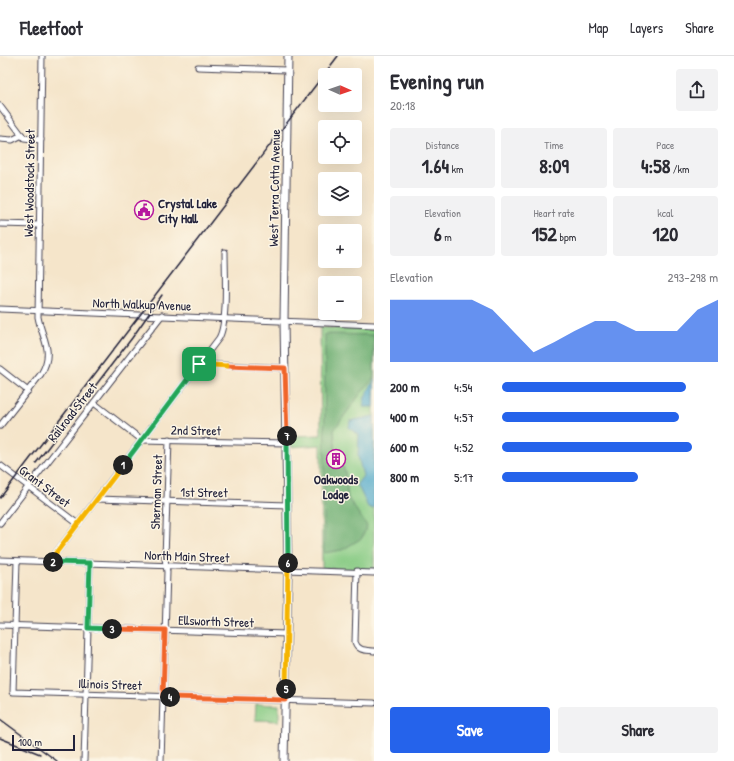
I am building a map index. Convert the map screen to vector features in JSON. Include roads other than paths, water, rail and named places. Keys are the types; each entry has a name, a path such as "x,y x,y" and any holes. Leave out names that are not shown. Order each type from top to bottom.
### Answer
{"main road":[{"name":"West Terra Cotta Avenue","path":"284,761 288,570 284,321 288,56"}],"street":[{"name":"West Woodstock Street","path":"0,426 41,374 47,361 48,348 39,322 38,310 42,56"},
{"path":"198,67 287,70"},
{"path":"0,106 22,135 27,139 41,140"},
{"path":"0,139 12,140 22,135"},
{"path":"0,224 40,225"},
{"path":"49,562 221,335 224,318 226,252"},
{"name":"North Walkup Avenue","path":"0,309 374,325"},
{"name":"Railroad Street","path":"0,523 162,316"},
{"path":"199,364 285,368"},
{"path":"0,369 28,391"},
{"path":"94,403 142,440"},
{"name":"2nd Street","path":"142,440 287,443"},
{"name":"Sherman Street","path":"161,761 169,440"},
{"name":"Grant Street","path":"0,465 78,524"},
{"name":"1st Street","path":"97,499 288,505"},
{"name":"North Main Street","path":"0,560 357,571 374,573"},
{"path":"15,626 17,561"},
{"path":"84,761 90,563"},
{"path":"357,571 355,642 357,647 360,649 374,650"},
{"name":"Ellsworth Street","path":"0,626 287,634"},
{"name":"Illinois Street","path":"15,626 12,692 374,703"}],"water":[{"path":"374,380 374,407 363,407 365,397"},
{"path":"374,416 374,509 368,507 357,484 363,476 358,456 359,435 349,428 350,421"}],"railway":[{"path":"0,498 338,56"},
{"path":"36,463 132,338 162,295"},
{"path":"0,719 57,761"},
{"path":"0,738 40,754"}],"place":[{"name":"Crystal Lake City Hall","path":"144,210"},
{"name":"Oakwoods Lodge","path":"336,459"}]}
